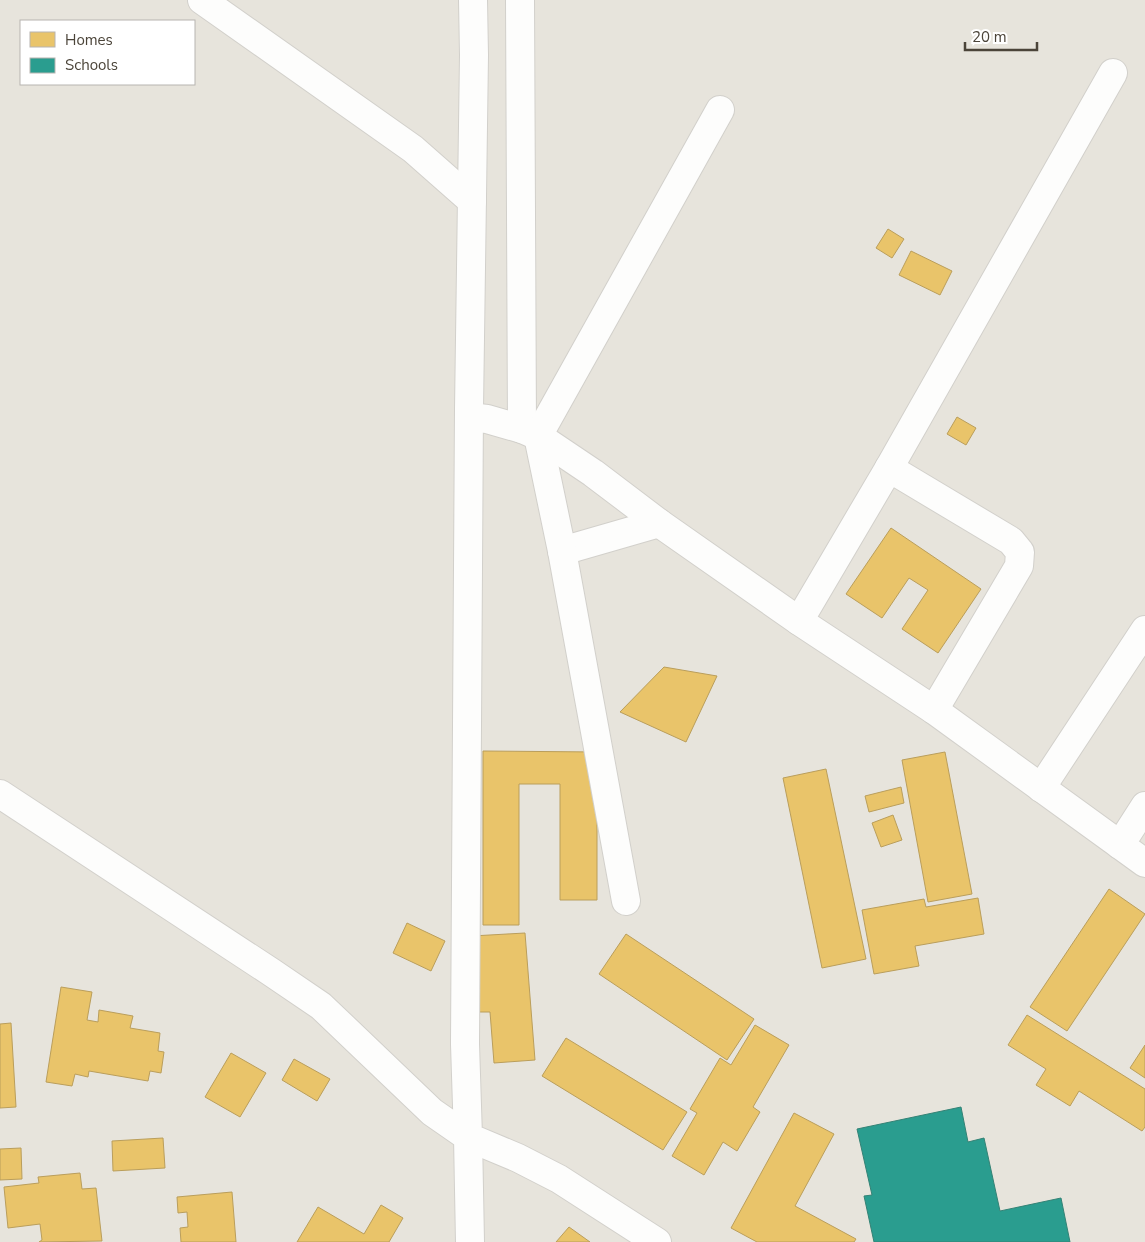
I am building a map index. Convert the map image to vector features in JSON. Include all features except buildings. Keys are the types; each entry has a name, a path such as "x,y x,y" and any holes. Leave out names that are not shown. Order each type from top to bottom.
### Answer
{"street":[{"path":"202,0 414,149 472,201"},
{"path":"470,1242 465,1044 473,0"},
{"path":"520,0 530,433 562,551 626,901"},
{"path":"799,621 889,468 1113,73"},
{"path":"530,433 720,110"},
{"path":"469,417 487,419 530,433 593,473 659,523 799,621 934,710 1145,863"},
{"path":"889,468 1010,541 1020,552 1019,566 934,710"},
{"path":"562,551 659,523"},
{"path":"1041,788 1145,630"},
{"path":"0,794 321,1006 432,1112 468,1138 518,1158 559,1179 657,1242"},
{"path":"1120,845 1145,806"}],"shaded area":[{"path":"0,0 1145,0 1145,1242 0,1242"}]}
